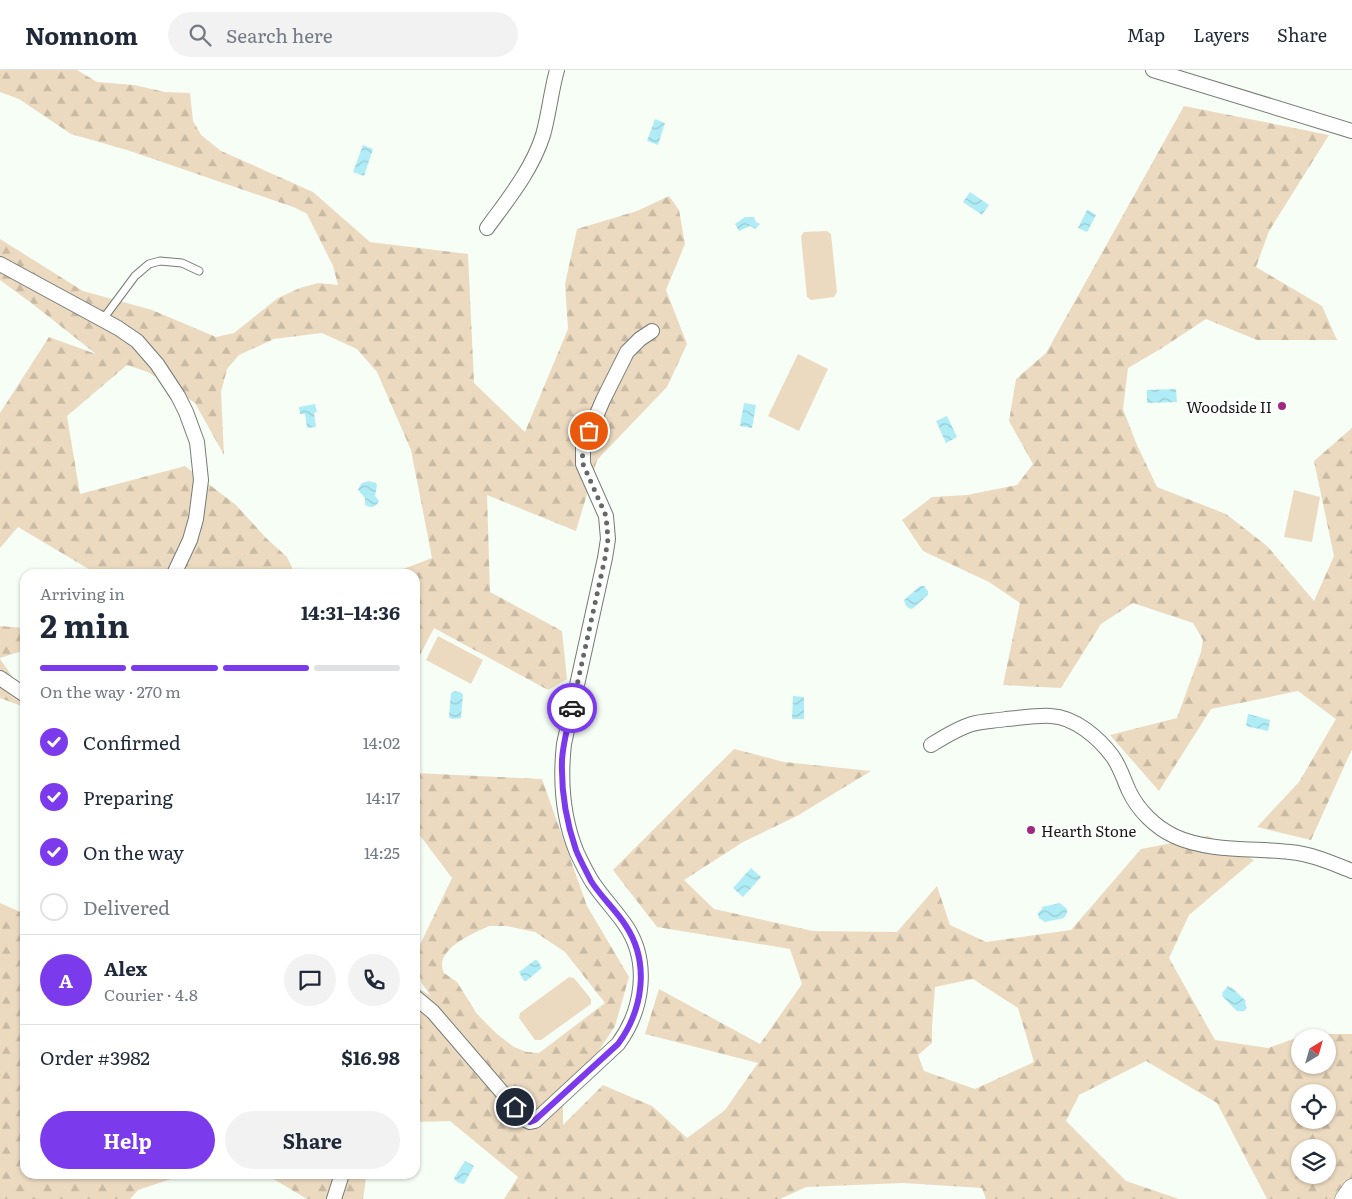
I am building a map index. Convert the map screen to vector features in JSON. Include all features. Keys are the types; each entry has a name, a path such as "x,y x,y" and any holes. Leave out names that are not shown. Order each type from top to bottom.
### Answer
{"street":[{"path":"487,228 526,173 535,155 543,134 557,70"},
{"path":"1153,70 1352,131"},
{"path":"0,264 118,328 137,341 157,364 178,396 197,442 201,480 196,519 190,540 176,569"},
{"path":"420,1001 433,1012 526,1120 530,1122 535,1120 618,1044 626,1033 635,1013 640,996 641,980 638,953 633,938 626,926 592,881 577,851 564,805 562,760 608,539 606,516 583,464 582,447 627,352 640,339 652,331"},
{"path":"0,678 20,692"},
{"path":"931,744 973,724 1036,716 1063,718 1078,725 1102,743 1114,758 1130,794 1140,809 1151,821 1172,835 1187,842 1207,845 1309,855 1352,871"},
{"path":"334,1199 340,1179"},
{"path":"1344,1199 1352,1188"}],"lane":[{"path":"103,320 134,276 149,264 160,261 182,263 199,272"}],"green space":[{"path":"0,70 77,70 97,82 134,85 165,92 190,93 193,121 201,135 221,151 313,192 370,242 468,254 474,383 525,432 568,329 565,284 577,229 637,211 669,196 679,210 685,244 666,290 687,344 667,387 597,460 576,531 487,495 490,592 562,631 567,679 548,690 434,628 420,655 420,569 403,569 432,558 411,450 377,372 357,349 322,333 274,339 239,355 227,369 221,392 224,455 195,403 148,372 127,365 67,416 80,494 185,466 236,505 266,538 287,557 293,569 89,569 18,527 0,548 0,413 49,337 96,354 0,280 0,239 83,291 152,310 216,337 234,333 278,298 300,288 318,283 338,285 333,266 307,214 296,208 127,150 71,134 19,99 0,92"},
{"path":"1184,106 1329,135 1269,231 1256,267 1322,306 1337,340 1257,340 1206,319 1128,368 1123,409 1137,445 1157,487 1226,514 1267,546 1314,601 1334,556 1314,461 1352,428 1352,749 1311,840 1257,827 1299,782 1336,719 1298,691 1211,709 1159,791 1110,735 1177,718 1201,652 1203,640 1193,623 1133,603 1101,624 1061,688 1003,685 1020,603 989,582 923,551 902,520 932,497 967,495 1017,485 1033,464 1009,421 1016,379 1046,353"},
{"path":"827,231 831,234 837,292 834,297 811,300 807,297 801,236 804,232"},
{"path":"798,354 828,369 799,431 768,416"},
{"path":"1294,490 1320,497 1312,542 1284,537"},
{"path":"0,626 20,628 20,652 0,658"},
{"path":"438,636 483,660 471,684 426,660"},
{"path":"0,659 20,686 20,706 0,698"},
{"path":"734,749 784,762 871,771 797,816 743,842 684,880 714,909 813,931 897,932 937,886 950,925 986,942 1071,930 1141,849 1208,836 1254,860 1189,915 1169,958 1215,1040 1268,1048 1291,1040 1291,1074 1336,1074 1336,1034 1352,1034 1352,1180 1336,1199 1267,1199 1217,1103 1146,1061 1079,1095 1066,1121 1126,1181 1179,1199 986,1199 982,1188 903,1183 806,1187 780,1199 504,1199 518,1177 450,1121 420,1122 420,989 431,996 421,982 420,945 452,878 420,836 420,773 542,779 587,906 629,977 615,1026 563,1106 563,1125 603,1085 652,1106 687,1138 725,1110 758,1063 645,1034 659,989 760,1044 802,984 790,949 657,927 613,870","holes":["489,926 507,926 535,932 565,952 605,1003 539,1053 527,1052 514,1047 497,1034 477,1014 457,982 444,973 442,968 443,958 460,941","973,979 1018,1008 1034,1062 975,1089 924,1071 918,1055 932,1043 935,987"]},
{"path":"0,903 20,912 20,1179 171,1179 138,1190 130,1199 0,1199"},
{"path":"569,977 574,978 591,999 591,1004 541,1040 535,1040 519,1018 520,1013"},
{"path":"273,1179 366,1179 363,1199 307,1199"}],"water":[{"path":"655,119 665,123 658,145 647,141"},
{"path":"363,145 373,149 364,176 353,172"},
{"path":"970,192 989,205 982,215 963,202"},
{"path":"1087,210 1096,215 1087,232 1078,228"},
{"path":"745,217 754,217 756,222 760,224 755,229 750,226 739,231 735,224"},
{"path":"1176,389 1177,402 1147,403 1147,390"},
{"path":"744,403 756,405 752,428 740,426"},
{"path":"315,404 317,412 314,413 316,427 307,428 305,414 300,414 299,407"},
{"path":"947,416 957,437 946,443 936,421"},
{"path":"369,481 377,485 375,496 379,501 371,507 365,505 365,498 358,489 362,483"},
{"path":"920,586 924,586 928,591 928,595 912,609 909,608 904,600"},
{"path":"454,691 463,694 461,718 452,719 449,717 451,693"},
{"path":"793,696 804,697 804,719 792,719"},
{"path":"1248,714 1270,720 1268,731 1246,726"},
{"path":"751,868 761,877 743,897 733,888"},
{"path":"1060,903 1067,909 1064,918 1045,922 1039,918 1038,913 1042,907"},
{"path":"537,960 542,968 524,981 519,972"},
{"path":"1228,986 1246,1001 1247,1008 1244,1011 1237,1011 1222,996 1222,993"},
{"path":"465,1161 474,1166 464,1184 456,1181 454,1178"}],"way so far":[{"path":"572,708 608,539 606,516 583,464 582,447 589,431"}],"place":[{"name":"Woodside II","path":"1282,406"},
{"name":"Hearth Stone","path":"1031,830"}],"route":[{"path":"515,1107 526,1120 530,1122 535,1120 618,1044 626,1033 640,996 641,980 638,953 633,938 592,881 577,851 567,821 564,805 562,760 572,708"}]}
